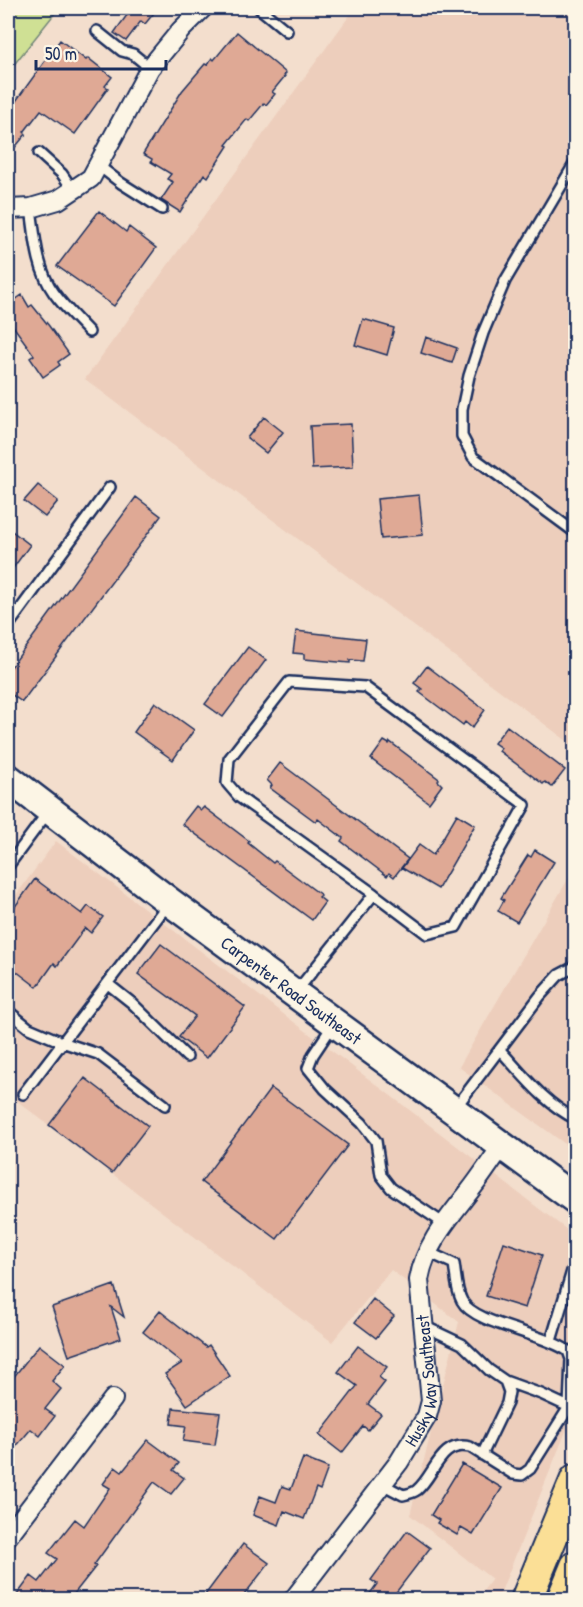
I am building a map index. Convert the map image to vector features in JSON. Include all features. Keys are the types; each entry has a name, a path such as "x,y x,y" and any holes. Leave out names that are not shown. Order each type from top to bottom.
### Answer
{"main road":[{"name":"Carpenter Road Southeast","path":"8,778 170,902 576,1200"},
{"path":"526,1599 576,1479"},
{"path":"562,1599 576,1566"}],"street":[{"path":"8,209 32,208 58,200 91,178 150,68 181,30 203,8"},
{"name":"Husky Way Southeast","path":"293,1599 399,1462 422,1425 431,1401 419,1280 422,1265 443,1223 471,1190 502,1146"},
{"path":"8,1536 113,1399"}],"lane":[{"path":"259,8 286,31"},
{"path":"97,31 122,51 133,54 150,68"},
{"path":"39,153 62,174 73,190"},
{"path":"576,161 506,281 483,333 469,376 462,409 462,436 473,457 576,533"},
{"path":"99,166 162,209"},
{"path":"32,208 35,240 42,270 53,292 88,332"},
{"path":"8,626 110,487"},
{"path":"289,682 365,687 525,805 456,927 427,934 374,894 239,797 227,783 229,759 289,682"},
{"path":"8,866 50,810"},
{"path":"294,994 374,894"},
{"path":"23,1094 170,902"},
{"path":"453,1110 540,996 559,975 576,966"},
{"path":"108,984 132,1003 187,1057"},
{"path":"8,1011 29,1028 98,1054 165,1105"},
{"path":"335,1023 313,1055 309,1068 325,1089 362,1123 376,1141 381,1175 392,1188 443,1223"},
{"path":"500,1050 548,1101 561,1112 576,1119"},
{"path":"382,1484 403,1495 415,1492 446,1451 454,1446 462,1445 470,1447 513,1474 522,1475 530,1469 572,1410 571,1359 568,1351 551,1341 475,1315 462,1301 457,1288 454,1264 428,1252"},
{"path":"551,1341 572,1271 576,1266"},
{"path":"424,1326 462,1344 489,1370 505,1381 541,1394 572,1410"},
{"path":"482,1455 507,1403 509,1392 505,1381"}],"shaded area":[{"path":"355,8 575,8 575,747 85,379"},
{"path":"56,841 575,1236 575,1409 498,1599 477,1599 492,1579 410,1515 459,1322 391,1270 332,1342 8,1094 8,906"},
{"path":"575,867 575,1151 459,1067"}],"green space":[{"path":"8,8 59,8 8,72"}],"building":[{"path":"125,8 158,8 145,24 141,21 126,41 114,33 130,11"},
{"path":"237,32 286,73 272,92 275,94 266,105 264,103 249,121 247,119 226,145 228,146 208,177 204,174 180,212 161,200 173,182 167,179 171,174 151,162 152,159 143,154 182,91 205,64 207,65 212,58 214,60"},
{"path":"60,40 112,77 105,86 108,88 75,134 41,110 24,132 26,134 8,156 8,112"},
{"path":"99,211 126,232 129,227 156,248 114,306 57,266"},
{"path":"22,295 29,307 32,305 69,354 58,362 60,365 43,377 30,358 34,355 8,319 8,305"},
{"path":"363,319 394,328 387,355 355,345"},
{"path":"426,337 457,348 452,363 421,353"},
{"path":"264,417 283,432 266,453 247,438"},
{"path":"351,424 353,467 312,469 310,426"},
{"path":"38,485 58,501 45,517 24,501"},
{"path":"419,495 423,535 381,539 377,499"},
{"path":"136,497 161,516 22,702 8,692 8,671"},
{"path":"8,528 30,545 8,575"},
{"path":"296,631 366,639 363,661 350,660 350,663 304,659 304,654 293,653"},
{"path":"248,647 266,660 223,717 205,704"},
{"path":"427,666 485,710 472,728 465,722 463,725 419,692 422,689 414,683"},
{"path":"155,702 194,730 173,760 134,732"},
{"path":"507,726 565,770 552,787 545,782 543,784 499,751 501,748 494,743"},
{"path":"384,741 389,744 390,742 439,779 442,785 429,803 371,759"},
{"path":"280,763 408,859 394,877 389,873 387,876 341,841 343,838 318,819 316,822 270,788 272,785 267,780"},
{"path":"196,806 201,810 204,807 249,841 248,843 273,863 275,861 321,895 319,897 325,902 312,920 182,824"},
{"path":"457,814 475,825 438,889 402,868 419,845 433,855"},
{"path":"535,850 554,862 517,922 498,911 504,900 501,898 528,855 531,857"},
{"path":"35,879 82,914 88,906 103,917 91,933 85,928 57,966 54,963 37,987 8,965 8,916"},
{"path":"161,944 245,1007 207,1058 179,1037 195,1016 138,974"},
{"path":"85,1078 148,1126 112,1173 49,1125"},
{"path":"271,1088 348,1145 277,1239 201,1182"},
{"path":"504,1242 542,1255 525,1308 486,1296"},
{"path":"114,1285 124,1317 111,1307 121,1338 69,1356 52,1307"},
{"path":"373,1299 394,1316 376,1338 355,1322"},
{"path":"160,1311 206,1347 209,1345 230,1376 187,1405 165,1374 182,1363 143,1332"},
{"path":"39,1345 65,1365 52,1381 61,1389 45,1409 55,1416 40,1436 31,1429 8,1456 8,1384"},
{"path":"358,1346 387,1367 379,1377 385,1382 368,1404 381,1414 368,1430 363,1426 342,1453 319,1435 357,1386 338,1372"},
{"path":"173,1408 220,1413 215,1445 183,1441 186,1426 171,1424"},
{"path":"148,1440 179,1463 173,1470 184,1478 171,1494 154,1482 94,1565 96,1566 70,1599 14,1599 31,1576 39,1582 57,1559 48,1553 75,1519 84,1526 110,1488 103,1484 115,1467 122,1472"},
{"path":"303,1458 328,1468 320,1490 316,1488 304,1519 284,1511 279,1525 253,1515 260,1496 276,1502 282,1486 291,1489"},
{"path":"462,1464 502,1488 473,1535 461,1528 457,1535 437,1523 439,1520 431,1515"},
{"path":"407,1531 430,1548 391,1599 366,1599 377,1584 371,1580"},
{"path":"243,1544 269,1563 241,1599 202,1599"}]}
